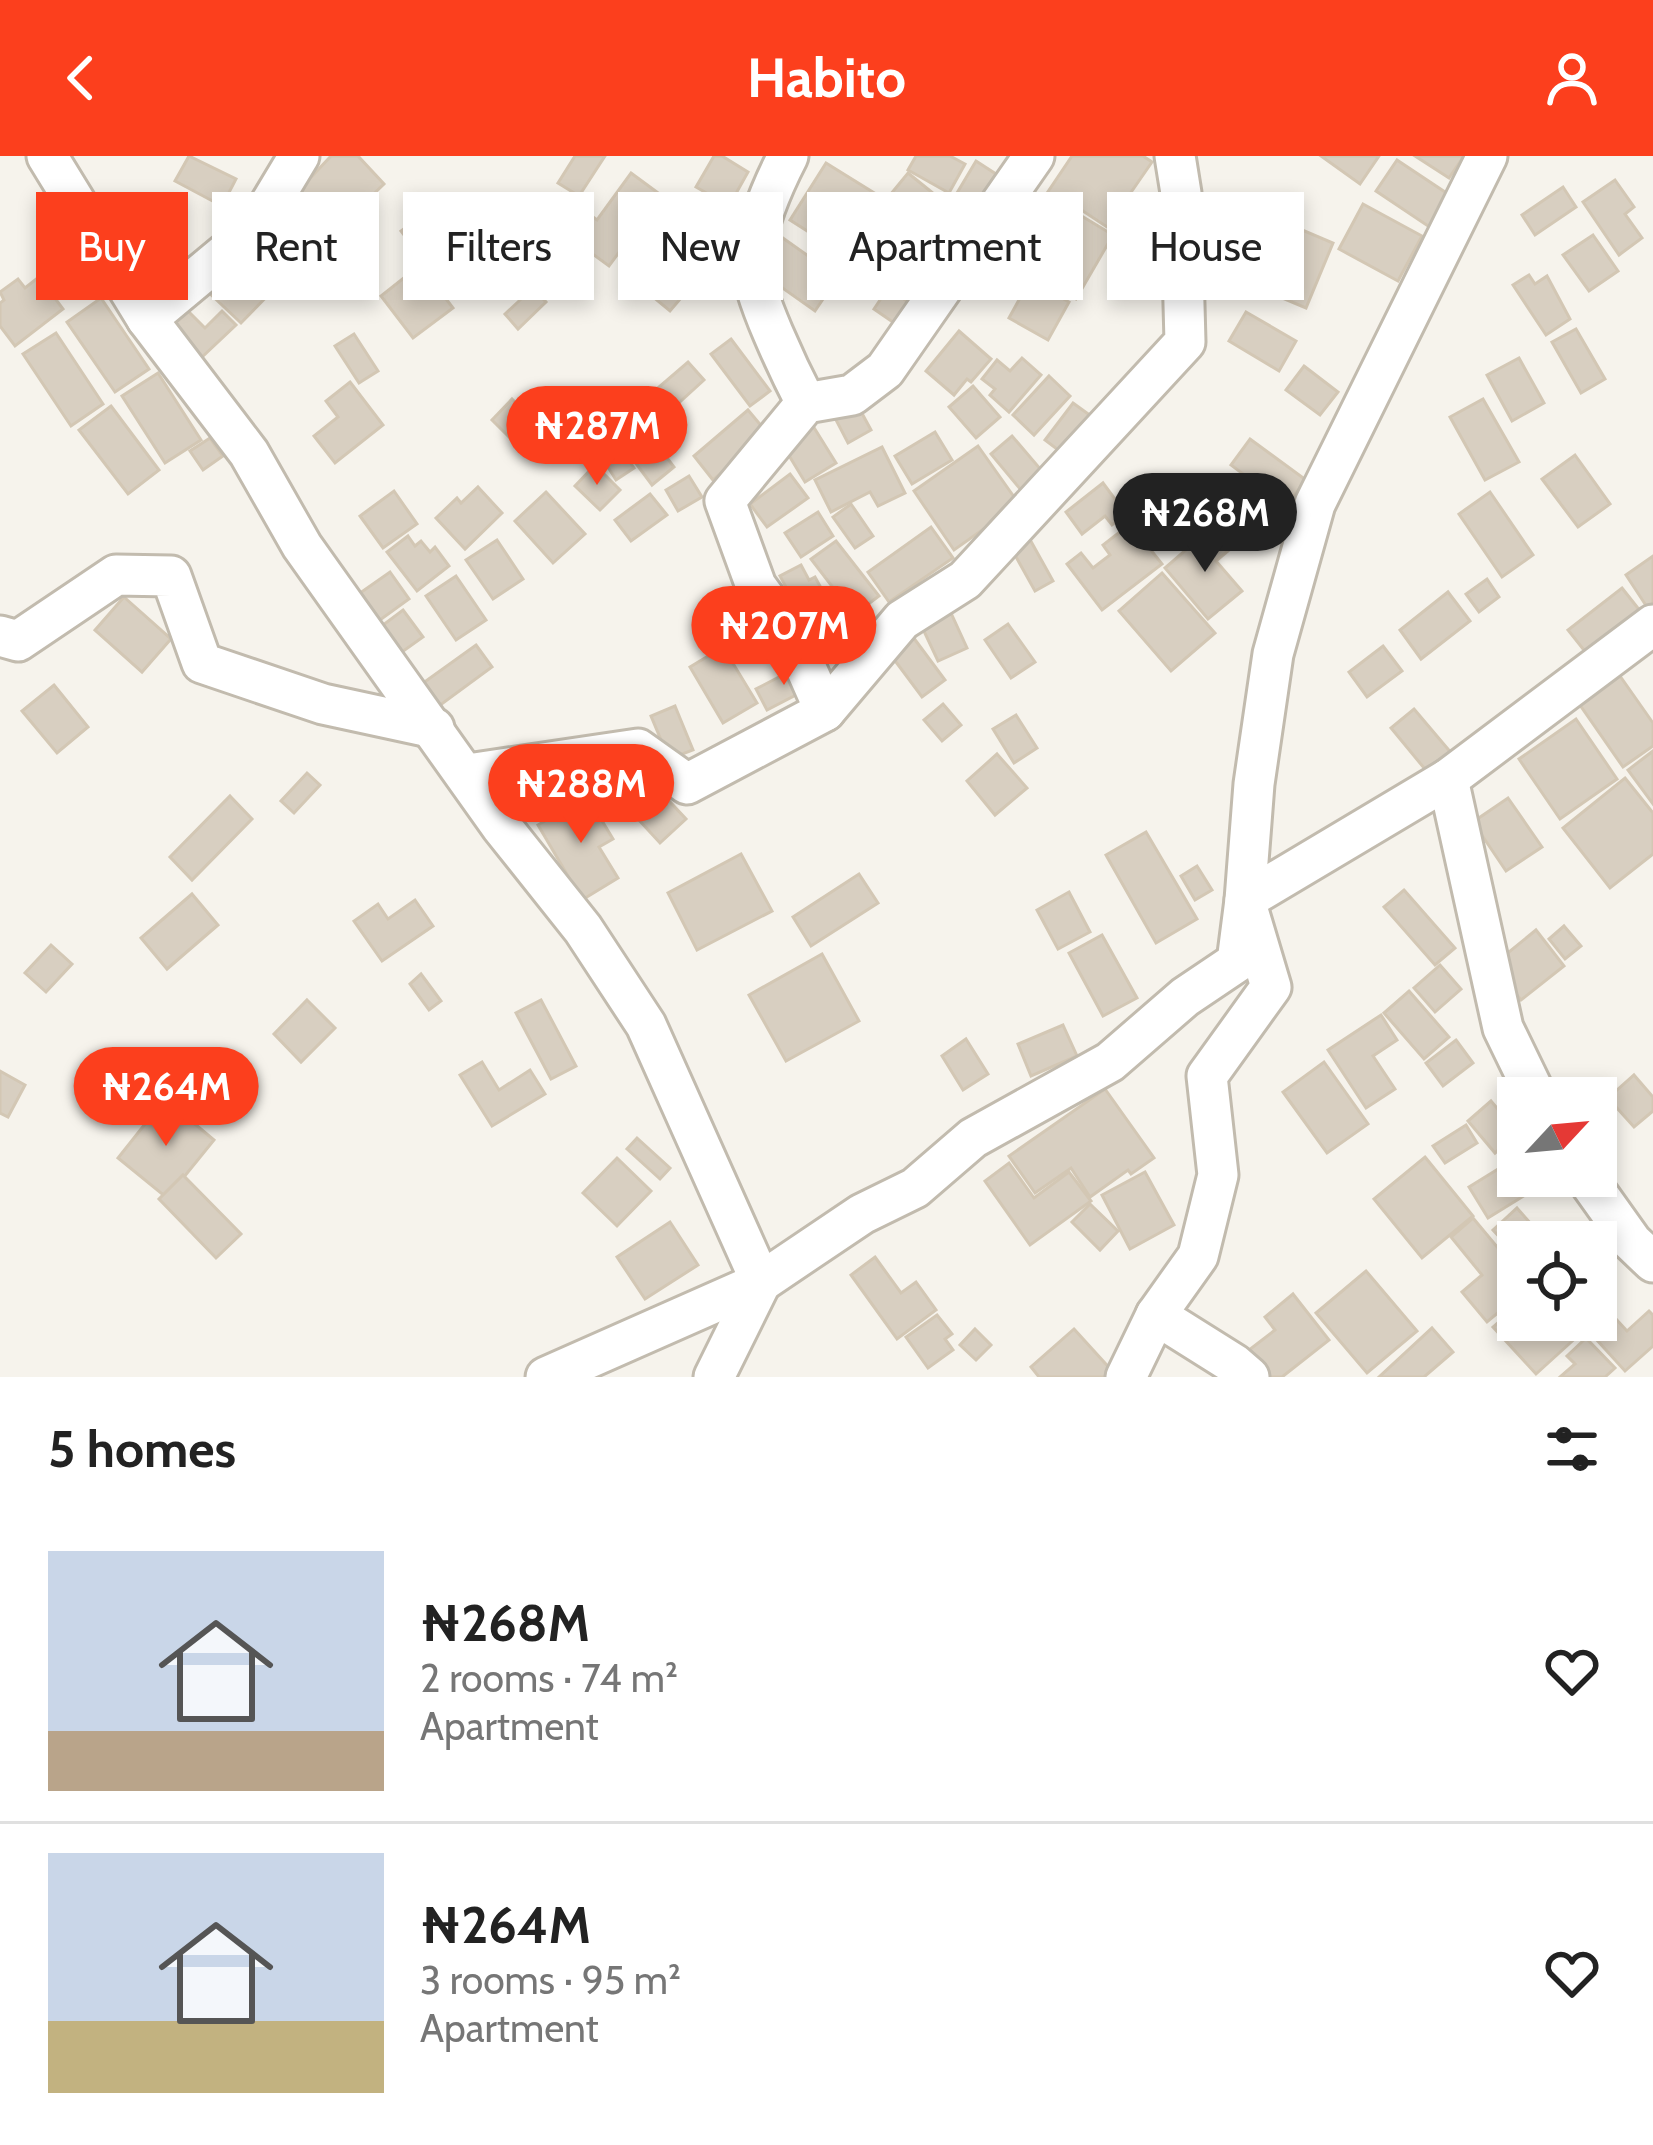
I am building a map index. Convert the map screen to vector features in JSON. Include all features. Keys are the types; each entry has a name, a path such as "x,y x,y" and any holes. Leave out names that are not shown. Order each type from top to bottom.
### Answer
{"street":[{"path":"47,156 147,319 249,454 302,546 501,826 584,928 646,1025 761,1282"},
{"path":"147,319 255,229 298,156"},
{"path":"788,156 769,194 751,267 782,357 806,403"},
{"path":"825,711 791,634 756,586 725,501 806,403 852,395 885,370 1034,156"},
{"path":"468,774 638,748 688,784 825,711 902,620 965,580 1185,342 1181,193 1175,156"},
{"path":"546,1377 761,1282 862,1214 915,1188 973,1138 1110,1062 1185,997 1237,962 1254,784 1273,654 1316,504 1487,156"},
{"path":"0,636 18,641 116,575 170,576 202,663 323,704 434,728"},
{"path":"1245,900 1448,779 1653,625"},
{"path":"1448,779 1502,1028 1526,1077"},
{"path":"1126,1377 1156,1315 1198,1256 1218,1175 1207,1076 1271,987 1245,900"},
{"path":"1600,1197 1632,1242 1653,1262"},
{"path":"714,1377 761,1282"},
{"path":"1156,1315 1249,1377"}],"building":[{"path":"189,156 236,179 229,192 212,192 212,201 175,181"},
{"path":"331,156 358,156 384,184 376,192 299,190"},
{"path":"575,156 605,156 582,192 558,183"},
{"path":"714,156 748,172 737,192 705,192 696,187"},
{"path":"916,156 950,156 965,164 950,192 908,170"},
{"path":"1072,156 1143,156 1152,162 1131,192 1107,192 1107,227 1083,211 1083,192 1048,192"},
{"path":"1321,156 1379,156 1360,184"},
{"path":"1415,156 1464,156 1449,178"},
{"path":"1397,160 1451,196 1431,228 1376,191"},
{"path":"976,161 996,174 984,192 958,192"},
{"path":"826,163 873,192 808,192"},
{"path":"631,173 657,192 618,192 618,254 609,266 594,255 594,218 597,220"},
{"path":"908,173 932,192 892,192"},
{"path":"1615,180 1634,207 1625,214 1642,238 1619,255 1583,202"},
{"path":"1563,187 1576,207 1535,235 1522,215"},
{"path":"807,193 807,231 790,220"},
{"path":"1363,204 1422,236 1398,281 1339,249"},
{"path":"1083,217 1107,231 1107,245 1083,287"},
{"path":"1304,231 1333,243 1306,308 1287,300 1304,300"},
{"path":"1593,235 1618,271 1589,291 1563,255"},
{"path":"783,238 807,255 807,300 822,300 815,311 783,288"},
{"path":"1529,275 1535,284 1547,276 1570,319 1546,335 1513,285"},
{"path":"18,279 25,288 36,279 36,300 56,300 63,309 15,346 0,326 4,300 0,292"},
{"path":"403,279 403,300 447,300 453,308 413,338 381,296"},
{"path":"102,300 149,369 115,392 67,322"},
{"path":"217,300 263,300 241,323"},
{"path":"520,300 546,302 518,329 505,314"},
{"path":"657,300 679,300 670,311"},
{"path":"880,300 911,304 897,325 874,309"},
{"path":"1019,300 1069,302 1048,340 1009,318"},
{"path":"185,308 205,328 222,311 236,325 200,359 167,325"},
{"path":"1246,312 1296,341 1279,371 1229,341"},
{"path":"1576,329 1605,379 1581,393 1552,342"},
{"path":"959,331 991,359 954,395 926,371"},
{"path":"56,333 103,404 71,426 23,354"},
{"path":"354,334 378,371 359,383 335,346"},
{"path":"731,339 770,391 750,406 711,354"},
{"path":"1022,358 1041,375 1009,412 990,395 995,389 982,379 997,360 1010,371"},
{"path":"1519,358 1544,403 1512,421 1487,375"},
{"path":"688,362 704,380 661,419 644,400"},
{"path":"1304,366 1338,392 1320,415 1286,390"},
{"path":"158,373 201,440 165,463 122,396"},
{"path":"1049,376 1070,396 1034,435 1013,415"},
{"path":"350,382 383,425 335,463 314,436 338,417 326,401"},
{"path":"973,386 1000,417 976,438 949,407"},
{"path":"512,399 541,428 520,448 492,420"},
{"path":"1483,399 1519,462 1485,480 1450,417"},
{"path":"1073,403 1098,421 1070,459 1045,440"},
{"path":"111,406 159,470 128,494 79,430"},
{"path":"858,406 871,430 848,443 835,418"},
{"path":"748,410 768,434 713,480 694,456"},
{"path":"813,426 836,463 805,482 782,444"},
{"path":"935,432 952,460 912,484 895,456"},
{"path":"648,433 674,467 652,485 626,450"},
{"path":"1012,436 1042,471 1021,490 991,454"},
{"path":"210,438 223,456 203,470 190,451"},
{"path":"1250,439 1306,480 1286,506 1231,465"},
{"path":"618,444 634,468 616,480 601,456"},
{"path":"978,446 1019,504 954,550 914,491"},
{"path":"882,447 905,493 878,506 870,492 831,512 815,480"},
{"path":"1575,455 1610,504 1578,527 1542,479"},
{"path":"595,465 620,490 600,510 575,486"},
{"path":"790,474 808,498 767,527 750,504"},
{"path":"689,476 702,497 678,511 666,490"},
{"path":"1103,483 1126,514 1112,525 1105,516 1082,534 1066,512"},
{"path":"478,487 502,513 465,549 436,518 457,498 461,503"},
{"path":"394,491 417,524 383,548 360,516"},
{"path":"546,492 585,534 553,563 515,521"},
{"path":"1490,492 1533,555 1502,577 1459,514"},
{"path":"650,494 667,515 631,541 615,520"},
{"path":"1232,494 1245,511 1230,523 1216,504"},
{"path":"851,504 873,536 855,548 833,517"},
{"path":"818,512 833,536 801,557 785,533"},
{"path":"1130,524 1162,564 1102,610 1067,564 1081,553 1093,568 1110,555 1103,545"},
{"path":"931,527 953,558 889,602 868,572"},
{"path":"1210,529 1229,550 1216,561 1242,591 1208,619 1165,568"},
{"path":"408,536 415,546 421,541 430,552 435,547 449,566 417,591 387,552"},
{"path":"1028,536 1053,581 1035,591 1010,546"},
{"path":"497,540 523,579 493,599 466,560"},
{"path":"836,541 879,596 854,615 811,559"},
{"path":"1653,556 1653,603 1647,607 1626,575"},
{"path":"801,565 809,580 815,577 838,619 849,612 859,631 821,653 780,576"},
{"path":"390,572 409,599 380,620 360,593"},
{"path":"1162,573 1215,633 1171,671 1119,611"},
{"path":"456,576 486,620 456,640 426,596"},
{"path":"1487,579 1499,597 1479,612 1466,594"},
{"path":"1622,588 1641,612 1587,654 1568,630"},
{"path":"1448,592 1470,621 1421,659 1400,630"},
{"path":"746,596 764,629 729,648 711,615"},
{"path":"124,597 171,639 142,672 95,630"},
{"path":"403,610 423,637 402,652 383,625"},
{"path":"951,613 967,648 938,661 922,627"},
{"path":"1008,624 1035,662 1011,678 985,640"},
{"path":"913,637 945,680 922,697 890,654"},
{"path":"476,645 492,667 439,706 423,683"},
{"path":"1383,646 1402,671 1367,697 1349,672"},
{"path":"723,647 757,703 723,723 690,667"},
{"path":"802,665 813,686 767,710 756,689"},
{"path":"1620,676 1653,723 1653,746 1623,767 1580,705"},
{"path":"54,685 88,727 57,753 22,711"},
{"path":"943,704 961,725 942,741 924,720"},
{"path":"675,706 693,750 669,759 651,716"},
{"path":"1414,709 1453,755 1429,774 1391,728"},
{"path":"1016,715 1037,748 1014,763 993,729"},
{"path":"1576,719 1617,779 1560,819 1519,759"},
{"path":"1653,751 1653,804 1628,770"},
{"path":"997,754 1027,788 995,815 967,781"},
{"path":"630,759 686,819 660,843 604,782"},
{"path":"307,773 320,785 294,813 281,801"},
{"path":"1625,778 1653,813 1653,854 1610,888 1563,828"},
{"path":"230,796 252,819 192,880 170,857"},
{"path":"587,796 613,839 599,847 618,878 582,900 538,825"},
{"path":"1508,798 1542,847 1506,871 1473,822"},
{"path":"1146,832 1197,919 1156,943 1106,855"},
{"path":"741,854 772,911 697,950 668,893"},
{"path":"1197,866 1212,890 1195,900 1181,876"},
{"path":"859,874 878,903 811,946 793,917"},
{"path":"1404,890 1455,948 1435,965 1384,907"},
{"path":"1069,892 1090,932 1058,949 1037,910"},
{"path":"192,894 218,925 167,969 141,938"},
{"path":"415,900 433,926 382,961 354,921 378,904 388,919"},
{"path":"1564,926 1581,946 1565,959 1549,939"},
{"path":"1536,930 1564,966 1521,1000 1493,965"},
{"path":"1102,935 1137,998 1103,1016 1069,953"},
{"path":"51,945 72,964 46,992 25,973"},
{"path":"822,954 859,1021 786,1061 749,995"},
{"path":"1440,965 1461,989 1435,1012 1414,988"},
{"path":"421,974 441,1001 429,1010 410,984"},
{"path":"1409,991 1449,1037 1424,1059 1384,1013"},
{"path":"307,1000 335,1028 301,1062 274,1034"},
{"path":"541,1000 576,1066 551,1079 516,1013"},
{"path":"1381,1015 1397,1040 1373,1056 1395,1089 1366,1108 1328,1050"},
{"path":"1063,1025 1077,1056 1031,1076 1018,1044"},
{"path":"966,1039 988,1074 963,1090 942,1056"},
{"path":"1456,1040 1473,1063 1443,1086 1426,1063"},
{"path":"482,1062 499,1090 530,1070 545,1094 492,1126 460,1075"},
{"path":"1324,1062 1368,1124 1327,1153 1283,1092"},
{"path":"0,1071 25,1085 8,1117 0,1113"},
{"path":"1634,1075 1653,1097 1653,1111 1634,1127 1617,1108 1617,1090"},
{"path":"1105,1089 1154,1158 1090,1197 1071,1168 1035,1193 1009,1156"},
{"path":"165,1099 214,1140 167,1198 118,1158"},
{"path":"1491,1101 1497,1108 1497,1151 1495,1153 1468,1121"},
{"path":"1466,1125 1477,1143 1445,1163 1433,1146"},
{"path":"637,1138 670,1168 660,1179 627,1149"},
{"path":"1425,1157 1473,1216 1422,1258 1374,1199"},
{"path":"617,1158 651,1191 617,1226 583,1193"},
{"path":"1009,1163 1034,1198 1069,1172 1091,1201 1030,1245 985,1181"},
{"path":"1497,1170 1497,1197 1522,1197 1488,1218 1469,1187"},
{"path":"1145,1172 1174,1225 1130,1249 1102,1195"},
{"path":"183,1175 241,1234 216,1258 159,1199"},
{"path":"1090,1204 1118,1231 1100,1250 1072,1222"},
{"path":"1517,1208 1528,1221 1503,1221"},
{"path":"1473,1218 1497,1247 1497,1314 1487,1322 1462,1292 1482,1275 1451,1237"},
{"path":"670,1222 698,1265 645,1299 617,1257"},
{"path":"875,1257 901,1293 916,1282 936,1310 897,1339 851,1275"},
{"path":"1366,1271 1417,1331 1367,1373 1316,1313"},
{"path":"1293,1294 1329,1340 1282,1377 1270,1377 1249,1350 1275,1330 1265,1317"},
{"path":"1649,1311 1653,1315 1653,1346 1625,1371 1598,1341 1617,1341 1617,1320 1627,1331"},
{"path":"937,1315 952,1334 945,1339 953,1350 928,1368 906,1337"},
{"path":"1432,1328 1453,1352 1424,1377 1379,1377"},
{"path":"975,1329 991,1345 976,1360 960,1345"},
{"path":"1074,1329 1114,1373 1110,1377 1039,1377 1031,1367"},
{"path":"1506,1341 1572,1341 1536,1374"},
{"path":"1589,1341 1615,1368 1605,1377 1560,1377 1575,1364 1567,1356"}]}
